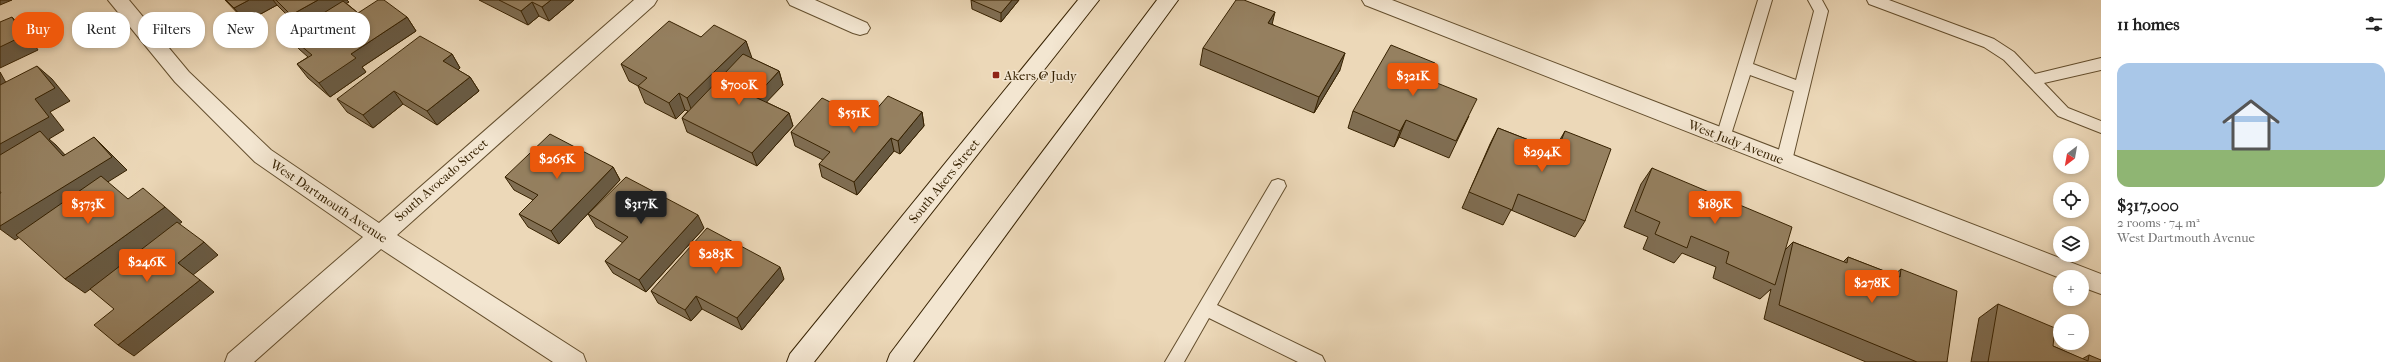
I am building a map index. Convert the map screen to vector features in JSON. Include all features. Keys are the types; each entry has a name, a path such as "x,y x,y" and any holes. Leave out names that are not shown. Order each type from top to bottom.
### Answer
{"street":[{"name":"West Dartmouth Avenue","path":"118,0 182,77 264,156 378,235 574,362"},
{"name":"South Avocado Street","path":"237,362 378,235 647,0"},
{"path":"797,0 860,28"},
{"name":"South Akers Street","path":"799,362 1089,0"},
{"path":"899,362 1168,0"},
{"name":"West Judy Avenue","path":"1372,0 2101,284"}],"lane":[{"path":"1724,137 1765,0"},
{"path":"1784,161 1821,11 1815,0"},
{"path":"1874,0 1989,43 2009,56 2063,112 2101,127"},
{"path":"2032,80 2101,64"},
{"path":"1745,67 1802,88"},
{"path":"1174,362 1278,186"},
{"path":"1206,308 1316,362"}],"building":[{"path":"226,0 249,0 234,8"},
{"path":"276,0 318,0 296,12 288,12"},
{"path":"378,0 384,0 407,17 370,41 370,12 360,12"},
{"path":"499,0 551,0 542,7 532,2 521,11"},
{"path":"971,0 1012,0 1001,13"},
{"path":"1236,0 1244,0 1275,12 1268,23 1345,53 1319,97 1203,48"},
{"path":"343,1 357,12 325,12"},
{"path":"12,17 12,41 0,47 0,22"},
{"path":"669,21 701,37 714,25 746,41 687,98 679,93 669,103 638,86 647,78 621,64"},
{"path":"420,36 452,54 443,61 470,77 427,111 394,91 363,115 337,99"},
{"path":"1391,45 1435,63 1427,79 1477,99 1456,141 1406,120 1400,131 1353,111"},
{"path":"304,48 360,48 351,54 356,58 319,83 297,64 312,55"},
{"path":"743,54 779,71 755,97 789,113 752,153 682,118"},
{"path":"37,66 55,88 35,99 49,117 0,144 0,85"},
{"path":"888,96 922,112 898,141 891,138 854,182 819,164 830,152 791,132 822,98 867,120"},
{"path":"1498,128 1557,151 1565,131 1611,149 1585,221 1518,194 1512,210 1469,192"},
{"path":"40,131 63,156 94,137 112,157 0,226 0,155"},
{"path":"550,134 613,167 551,231 519,214 538,195 505,177"},
{"path":"1652,168 1792,227 1775,285 1726,263 1729,252 1691,236 1687,248 1655,234 1660,222 1635,211"},
{"path":"101,176 128,199 143,188 165,207 65,279 16,235"},
{"path":"626,177 698,215 639,280 605,261 628,237 588,214"},
{"path":"177,222 204,242 178,263 200,280 118,345 94,325 114,309 90,289"},
{"path":"707,228 780,267 737,318 696,296 685,310 651,291"},
{"path":"1793,242 1847,263 1848,257 1900,277 1901,269 1957,291 1947,362 1917,362 1779,305"},
{"path":"1998,304 2053,327 2053,350 2062,350 2088,361 2089,355 2101,360 2101,362 1988,362"}],"place":[{"name":"Akers @ Judy","path":"996,75"}]}
